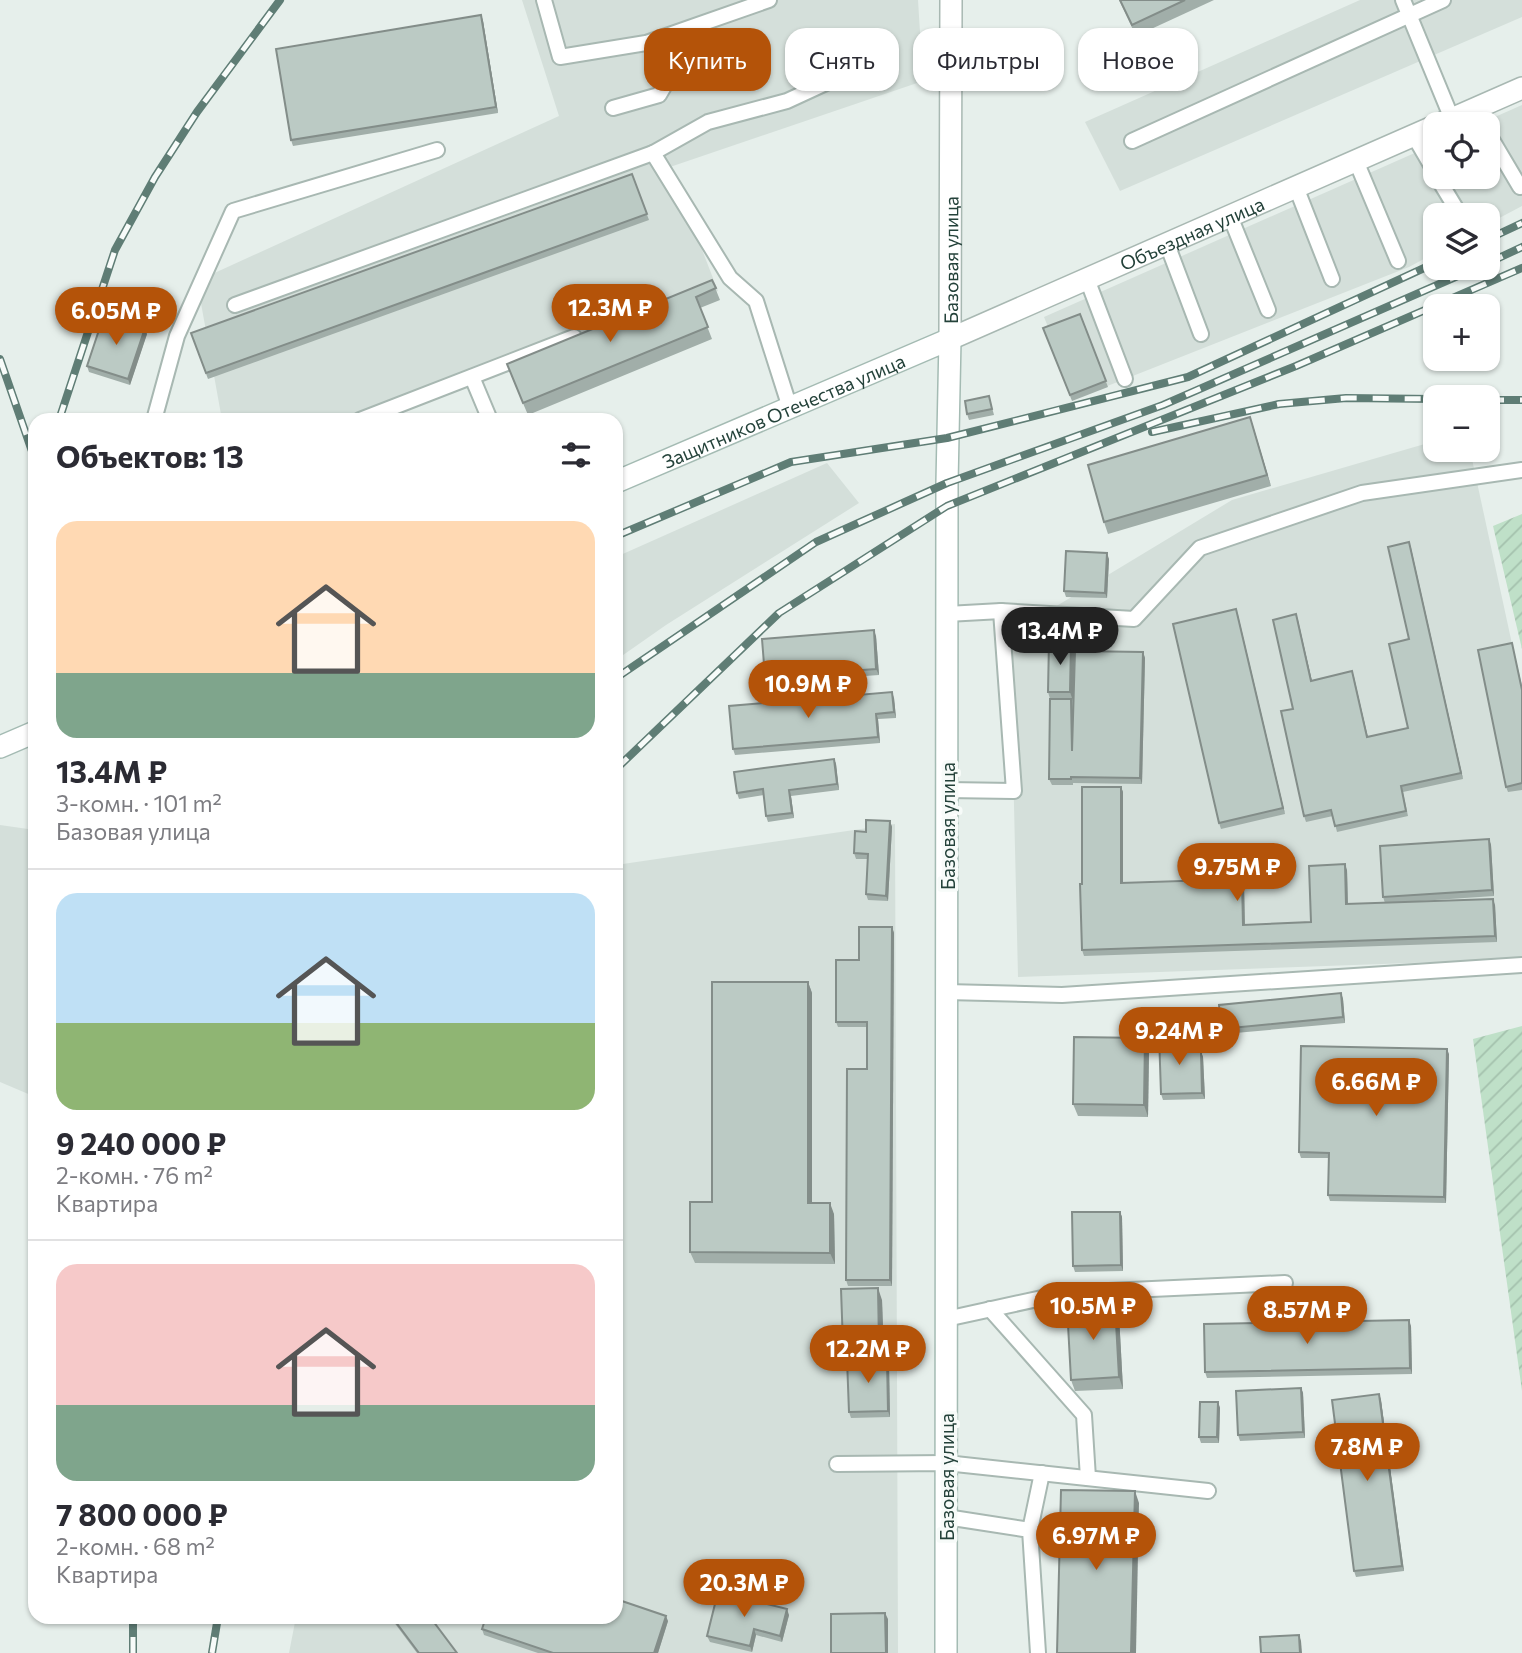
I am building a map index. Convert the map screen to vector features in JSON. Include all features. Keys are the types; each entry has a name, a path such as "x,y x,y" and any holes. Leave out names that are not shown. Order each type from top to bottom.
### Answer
{"main road":[{"name":"Базовая улица","path":"946,1653 947,438 951,0"},
{"name":"Объездная улица","path":"1486,112 1522,88"},
{"name":"Объездная улица","path":"950,339 1423,132"},
{"name":"Защитников Отечества улица","path":"623,479 950,339"},
{"path":"0,747 28,735"}],"lane":[{"path":"544,0 560,57 644,43"},
{"path":"689,28 769,0"},
{"path":"1403,0 1439,112"},
{"path":"1132,141 1443,0"},
{"path":"614,108 659,95 661,91"},
{"path":"235,305 653,153 708,122 787,101 809,91"},
{"path":"1414,136 1423,152"},
{"path":"156,413 177,336 233,211 437,150"},
{"path":"653,153 730,278 756,301 790,408"},
{"path":"1500,153 1520,187"},
{"path":"1356,161 1398,261"},
{"path":"1296,187 1332,279"},
{"path":"1230,216 1268,310"},
{"path":"1167,244 1201,334"},
{"path":"1087,279 1125,379"},
{"path":"378,413 585,332"},
{"path":"472,377 487,413"},
{"path":"947,614 1001,611 1134,619 1200,548 1362,492 1522,470"},
{"path":"947,790 1014,791 1001,611"},
{"path":"946,992 1062,995 1522,965"},
{"path":"946,1319 1065,1293 1285,1283"},
{"path":"990,1309 1084,1415 1088,1478"},
{"path":"837,1464 946,1463 1208,1491"},
{"path":"1038,1653 1030,1530 1042,1473"},
{"path":"946,1517 1030,1530"}],"shaded area":[{"path":"522,0 918,0 920,28 913,28 913,84 899,89 899,28 785,28 785,91 894,91 670,167 718,291 400,413 221,413 197,281 559,116"},
{"path":"1360,0 1522,0 1522,17 1120,191 1085,122 1155,91 1198,91 1198,72"},
{"path":"1522,105 1522,206 1500,218 1500,203 1423,203 1423,259 1077,398 1044,317 1423,149 1423,189 1500,189 1500,115"},
{"path":"1423,444 1423,462 1473,462 1522,690 1522,959 1018,977 1010,634 1232,500"},
{"path":"827,463 859,503 623,655 623,554"},
{"path":"895,824 898,1653 289,1653 295,1624 623,1624 623,864"},
{"path":"0,825 28,829 28,1094 0,1082"}],"green space":[{"path":"1522,514 1522,649 1493,526"},
{"path":"1522,1026 1522,1391 1473,1039"}],"building":[{"path":"1120,0 1185,0 1132,25"},
{"path":"481,15 496,107 291,140 276,49"},
{"path":"632,174 647,214 206,373 191,333"},
{"path":"712,280 716,288 696,297 708,327 523,403 507,364"},
{"path":"1080,314 1106,381 1070,395 1043,328"},
{"path":"104,315 145,328 128,379 87,366"},
{"path":"989,396 992,409 967,414 965,401"},
{"path":"1250,417 1267,475 1104,522 1088,465"},
{"path":"1409,542 1461,773 1401,786 1406,811 1335,826 1331,810 1304,816 1281,711 1293,709 1273,620 1296,614 1311,681 1352,671 1367,737 1408,728 1389,644 1409,639 1388,547"},
{"path":"1066,551 1107,553 1105,593 1064,591"},
{"path":"1236,609 1283,808 1219,823 1173,624"},
{"path":"874,630 876,669 765,677 762,639"},
{"path":"1049,641 1071,641 1070,692 1048,692"},
{"path":"1512,643 1522,690 1522,783 1506,787 1478,650"},
{"path":"1075,651 1143,652 1140,778 1049,779 1050,699 1071,699 1072,751"},
{"path":"892,692 894,712 876,714 878,737 733,749 729,706"},
{"path":"834,759 837,784 789,790 792,813 766,816 763,789 737,793 734,772"},
{"path":"1082,787 1121,787 1121,883 1242,879 1243,925 1311,922 1309,866 1345,864 1346,904 1493,899 1495,936 1082,950"},
{"path":"866,820 890,821 886,896 866,894 868,854 854,853 855,831 866,832"},
{"path":"1489,839 1492,890 1383,897 1380,846"},
{"path":"859,927 892,927 890,1280 846,1280 847,1069 867,1069 867,1022 836,1022 836,960 859,960"},
{"path":"712,982 808,982 808,1203 830,1203 830,1253 690,1252 690,1202 712,1202"},
{"path":"1341,993 1343,1017 1221,1029 1219,1005"},
{"path":"1179,1033 1180,1052 1201,1052 1202,1093 1161,1094 1159,1034"},
{"path":"1074,1037 1145,1038 1144,1105 1073,1104"},
{"path":"1301,1046 1447,1049 1444,1197 1328,1195 1329,1153 1299,1152"},
{"path":"1072,1212 1120,1212 1121,1265 1073,1266"},
{"path":"878,1288 879,1344 843,1345 841,1289"},
{"path":"1115,1304 1119,1377 1071,1380 1067,1306"},
{"path":"1409,1320 1410,1368 1205,1372 1204,1324"},
{"path":"887,1358 888,1411 849,1412 847,1359"},
{"path":"1301,1388 1303,1432 1238,1435 1236,1391"},
{"path":"1379,1394 1402,1566 1354,1571 1332,1400"},
{"path":"1200,1402 1218,1402 1217,1437 1199,1437"},
{"path":"1061,1490 1135,1491 1131,1653 1057,1653"},
{"path":"718,1592 787,1609 780,1636 754,1629 750,1646 707,1636"},
{"path":"623,1601 666,1616 654,1653 553,1653 482,1629 484,1624 623,1624"},
{"path":"885,1613 886,1653 831,1653 831,1614"},
{"path":"397,1624 435,1624 457,1653 419,1653"},
{"path":"1299,1635 1300,1653 1261,1653 1260,1637"}],"railway":[{"path":"61,413 115,250 155,177 197,112 280,0"},
{"path":"1500,233 1522,223"},
{"path":"1500,257 1522,247"},
{"path":"623,762 779,613 947,506 1296,366 1522,268"},
{"path":"623,533 791,462 947,438 1188,377 1423,269"},
{"path":"623,673 816,542 947,483 1163,405 1449,280"},
{"path":"0,359 28,440"},
{"path":"1152,432 1279,404 1346,398 1423,399"},
{"path":"1500,400 1522,400"},
{"path":"133,1624 133,1653"},
{"path":"212,1653 217,1624"}]}
